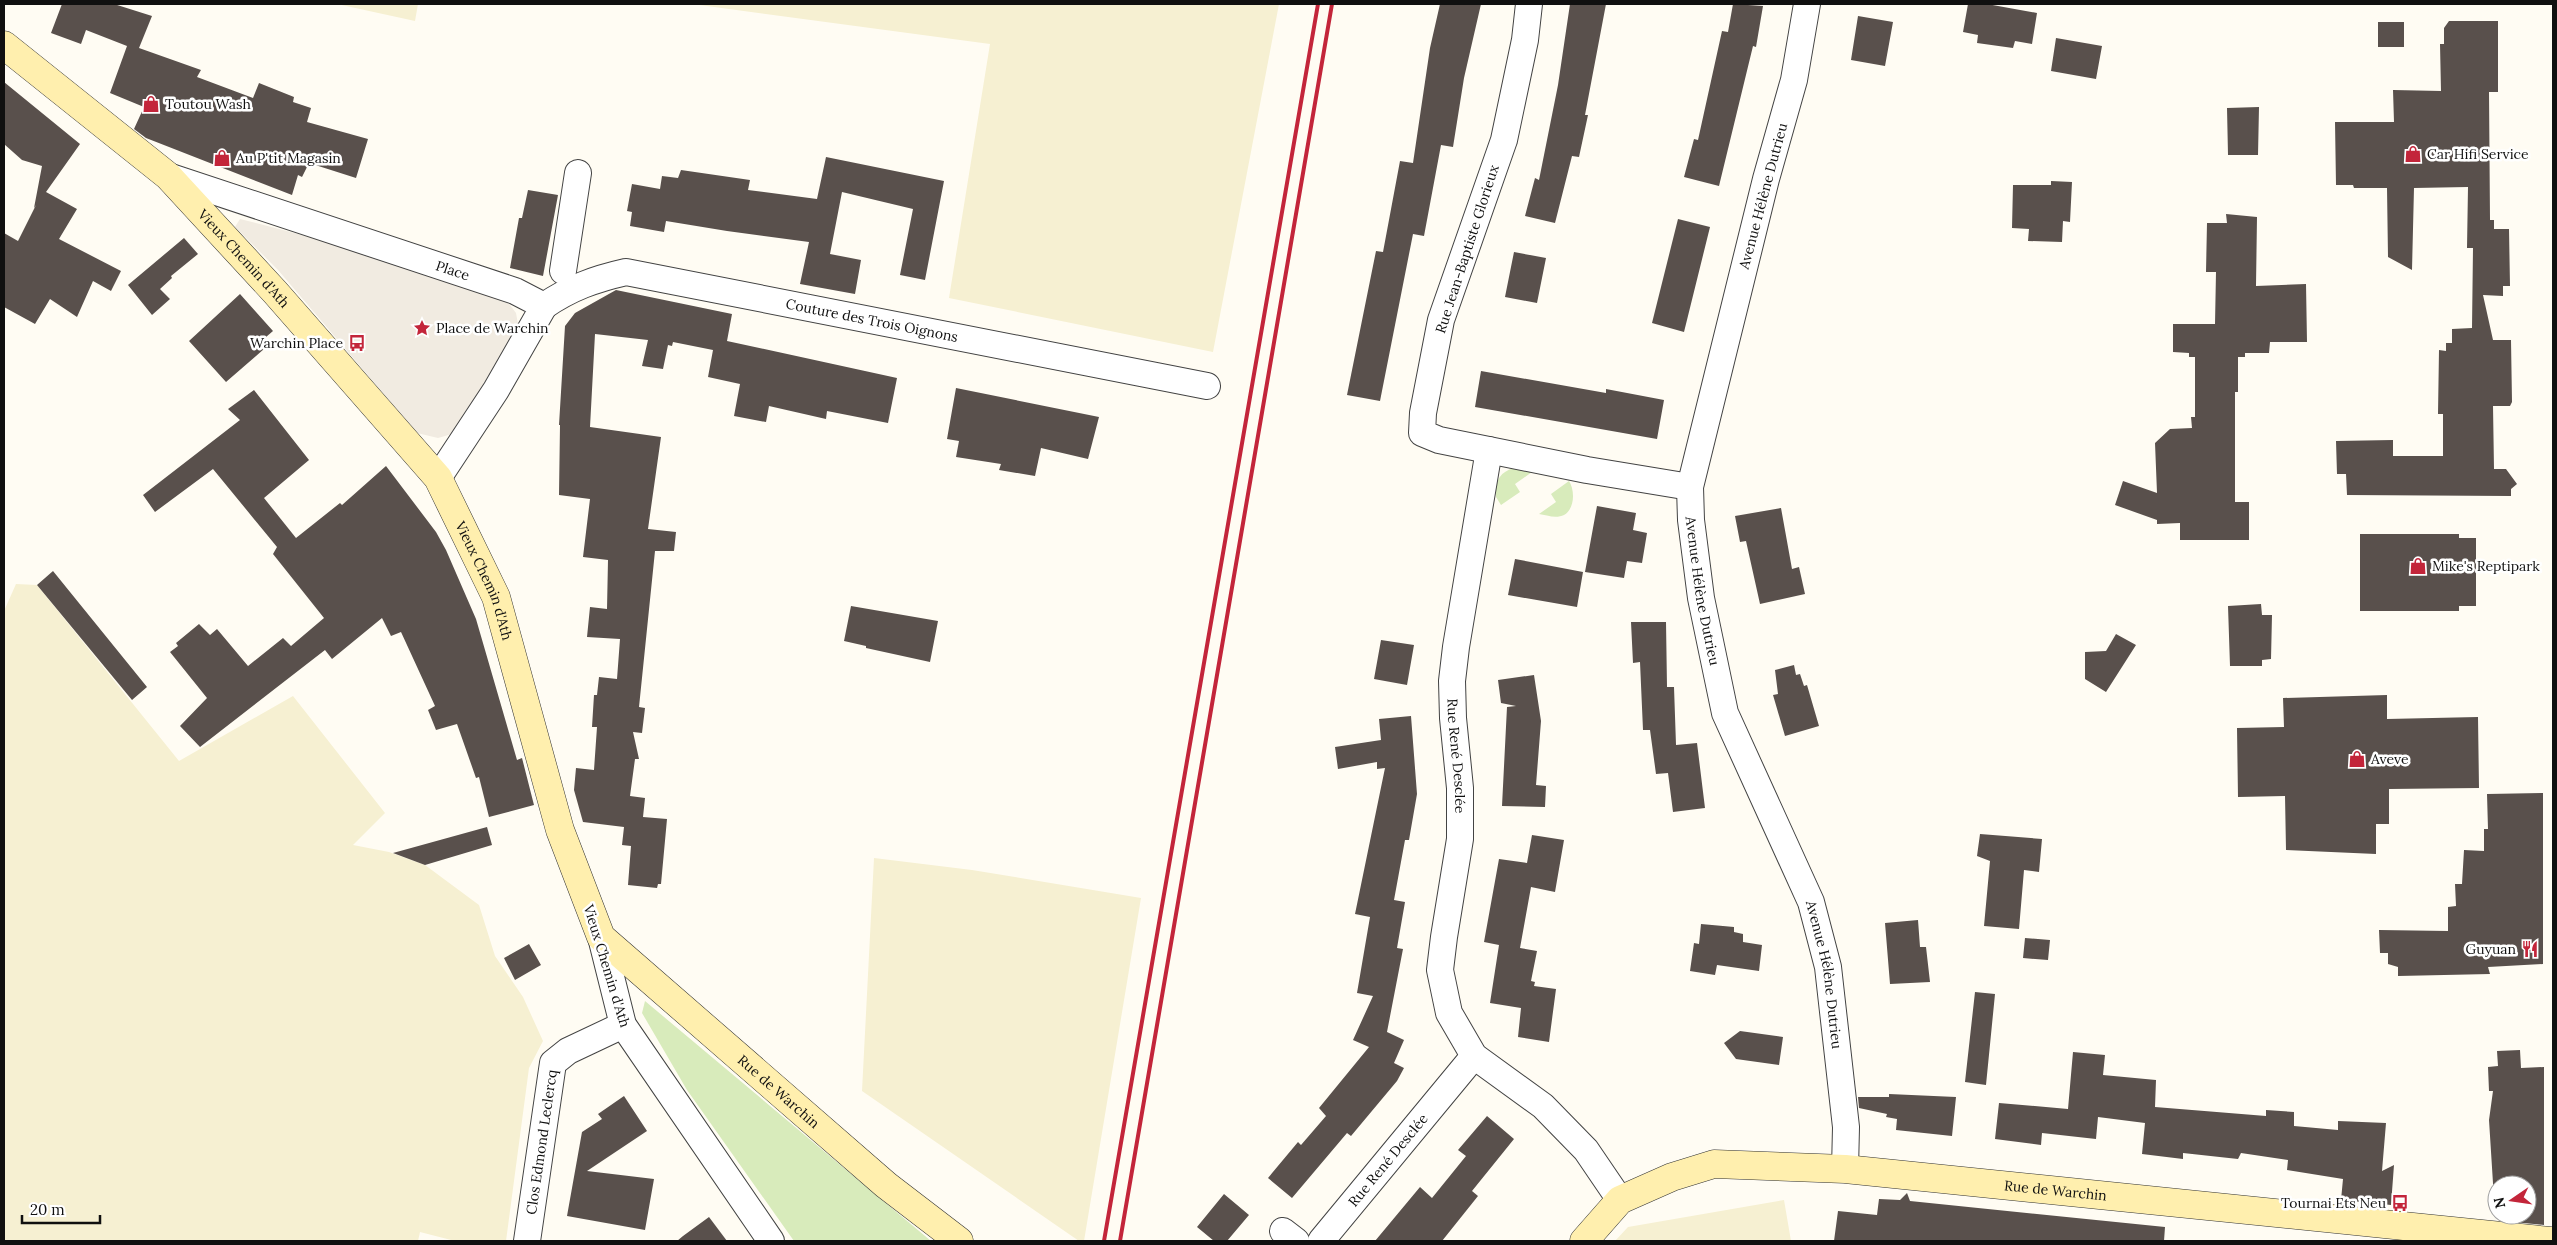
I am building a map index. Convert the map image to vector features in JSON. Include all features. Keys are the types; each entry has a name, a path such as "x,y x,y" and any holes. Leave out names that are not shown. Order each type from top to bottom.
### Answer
{"street":[{"name":"Rue Jean-Baptiste Glorieux","path":"1529,4 1525,40 1504,140 1441,320 1422,413 1422,432 1439,440 1690,487"},
{"name":"Avenue Hélène Dutrieu","path":"1807,4 1794,80 1766,179 1690,487 1691,520 1701,598 1725,713 1811,902 1828,968 1846,1127 1844,1169"},
{"name":"Vieux Chemin d'Ath","path":"4,45 168,176 275,292 438,478 496,597 560,830 601,937 623,1025 770,1241"},
{"path":"563,271 578,173"},
{"name":"Place","path":"168,176 515,291 544,306"},
{"name":"Couture des Trois Oignons","path":"544,306 563,293 596,279 626,272 1207,386"},
{"path":"438,478 496,390 544,306"},
{"name":"Rue René Desclée","path":"1489,450 1453,672 1453,718 1460,788 1460,839 1440,970 1449,1013 1474,1056 1543,1106 1586,1150 1620,1200"},
{"name":"Rue de Warchin","path":"601,937 886,1185 959,1241"},
{"name":"Clos Edmond Leclercq","path":"527,1241 553,1063 568,1051 623,1025"},
{"name":"Rue René Desclée","path":"1321,1241 1474,1056"},
{"name":"Rue de Warchin","path":"1584,1241 1620,1200 1672,1177 1714,1164 1844,1169 2550,1241"}],"shaded area":[{"path":"337,4 418,4 415,21"},
{"path":"692,4 1279,4 1213,352 949,298 990,44"},
{"name":"Place de Warchin","path":"240,219 306,236 504,300 510,305 516,313 518,324 513,343 452,434 438,438 417,433 278,270 235,227"},
{"path":"16,584 37,585 179,761 293,696 385,813 353,845 389,852 425,865 479,905 495,956 523,997 543,1041 529,1068 506,1241 455,1241 420,1232 418,1241 4,1241 4,611"},
{"path":"874,858 972,870 1141,898 1084,1241 1079,1241 862,1091"},
{"path":"1784,1200 1791,1241 1615,1241 1628,1227"}],"green space":[{"path":"1514,468 1532,472 1515,484 1520,492 1501,505 1496,497 1497,482 1501,475"},
{"path":"1569,481 1573,499 1568,512 1558,517 1539,514 1556,502 1551,494"},
{"path":"645,1001 931,1241 794,1241 687,1090 642,1013"}],"building":[{"path":"62,4 114,4 152,16 139,48 201,70 197,77 253,98 259,83 294,97 293,102 311,108 307,122 368,139 356,178 309,163 302,177 298,175 292,195 146,138 134,129 144,107 110,93 127,46 86,30 81,44 51,33"},
{"path":"1440,4 1481,4 1464,78 1453,147 1441,145 1424,236 1413,234 1380,401 1347,395 1376,251 1383,252 1400,161 1413,163 1430,48"},
{"path":"1570,4 1606,4 1585,115 1588,115 1579,157 1572,156 1555,223 1525,216 1535,178 1539,180 1558,85"},
{"path":"1733,4 1763,6 1756,47 1753,46 1719,186 1684,177 1694,139 1698,140 1722,31 1728,32"},
{"path":"1968,4 1987,4 2037,13 2032,44 2015,41 2013,48 1977,43 1978,35 1963,32"},
{"path":"1858,16 1893,22 1885,66 1851,60"},
{"path":"2449,21 2498,21 2498,92 2489,92 2490,220 2494,220 2494,229 2509,229 2510,286 2503,286 2503,296 2483,295 2493,340 2511,340 2512,402 2510,406 2493,406 2494,469 2506,469 2517,484 2511,489 2511,496 2347,495 2346,474 2337,474 2336,441 2393,440 2393,456 2443,456 2443,414 2438,414 2439,350 2446,351 2446,343 2452,343 2452,329 2472,328 2473,248 2467,248 2468,187 2414,188 2412,270 2388,257 2387,188 2354,188 2353,185 2336,185 2335,122 2394,122 2393,90 2441,91 2440,44 2444,44 2444,28"},
{"path":"2378,22 2404,22 2404,47 2378,47"},
{"path":"2056,38 2102,46 2096,79 2051,71"},
{"path":"4,82 80,144 46,192 77,209 59,239 121,271 111,291 93,281 77,317 50,299 35,324 4,307 4,233 18,241 36,205 34,208 42,166 22,160 4,144"},
{"path":"2259,107 2258,155 2228,155 2227,108"},
{"path":"826,157 944,181 925,280 900,275 913,209 842,192 830,254 861,260 855,294 800,284 809,242 666,221 664,232 630,226 632,212 627,211 632,184 660,189 662,176 678,178 681,170 750,180 748,190 817,199"},
{"path":"2051,181 2072,182 2070,222 2063,221 2062,242 2028,241 2029,229 2012,228 2013,185 2051,185"},
{"path":"528,190 558,195 543,276 510,268 519,218 522,218"},
{"path":"2226,214 2257,217 2256,286 2306,284 2307,342 2270,342 2269,353 2245,353 2245,357 2238,357 2238,392 2235,392 2235,502 2249,502 2249,540 2180,540 2180,523 2157,524 2157,520 2115,505 2123,481 2157,493 2155,443 2170,429 2192,428 2191,417 2195,417 2195,357 2189,357 2189,353 2173,352 2173,324 2215,324 2216,272 2206,272 2207,223 2227,223"},
{"path":"1678,219 1710,227 1684,332 1652,323"},
{"path":"184,238 198,254 171,276 172,278 160,289 170,299 152,315 128,285"},
{"path":"1514,252 1546,258 1537,303 1505,297"},
{"path":"616,290 732,314 727,341 897,378 888,423 827,411 826,419 769,406 766,422 734,416 740,384 708,377 713,350 673,342 672,346 668,345 663,369 642,366 648,340 595,334 590,427 661,437 648,529 676,532 674,551 655,551 639,707 645,708 642,733 633,732 639,759 635,759 630,796 645,798 643,817 667,819 661,884 658,884 657,888 628,885 631,846 622,845 624,827 583,822 574,790 576,768 594,770 597,727 592,727 594,695 597,695 599,677 617,679 620,639 587,637 590,607 607,609 608,560 583,557 590,499 559,495 559,425 565,326 575,313"},
{"path":"240,294 273,331 259,343 264,349 226,382 189,341"},
{"path":"1481,371 1606,393 1606,389 1664,400 1657,439 1475,407"},
{"path":"956,388 1099,417 1088,459 1041,448 1035,476 999,470 1001,464 956,457 959,441 947,439"},
{"path":"254,390 309,460 264,498 296,538 340,503 342,505 386,466 436,532 446,550 476,619 517,760 522,758 534,805 489,817 479,777 476,778 457,724 436,730 428,710 435,706 401,632 391,636 382,618 332,659 325,650 200,747 180,726 207,698 170,652 178,646 176,643 199,624 210,635 217,629 248,666 283,638 291,646 324,618 273,554 277,547 213,469 155,512 143,495 240,420 228,409"},
{"path":"1597,506 1636,513 1633,530 1647,533 1642,563 1627,561 1624,578 1585,572"},
{"path":"1781,508 1792,569 1799,567 1805,594 1760,604 1746,541 1740,542 1735,516"},
{"name":"Mike's Reptipark","path":"2360,534 2459,534 2459,538 2476,538 2476,606 2459,606 2459,611 2360,611"},
{"path":"1515,559 1583,572 1577,607 1508,595"},
{"path":"53,571 147,687 132,700 37,585"},
{"path":"2261,604 2262,615 2272,615 2271,659 2262,660 2262,666 2230,666 2228,606"},
{"path":"851,606 938,621 930,662 866,648 866,646 844,641"},
{"path":"1631,622 1666,622 1667,687 1674,687 1676,745 1697,743 1705,808 1673,812 1668,773 1656,774 1650,730 1643,730 1640,662 1633,663"},
{"path":"2116,634 2136,645 2106,692 2085,679 2085,652 2106,651"},
{"path":"1381,640 1414,645 1407,685 1374,679"},
{"path":"1794,665 1796,675 1800,674 1804,686 1807,685 1819,726 1785,736 1773,695 1778,694 1775,670"},
{"path":"1534,675 1541,721 1536,785 1546,786 1545,807 1502,806 1507,707 1516,706 1501,703 1498,680"},
{"path":"2387,695 2387,719 2478,717 2479,788 2389,789 2389,824 2376,824 2376,854 2286,850 2285,796 2238,797 2237,728 2284,727 2283,698"},
{"path":"1411,716 1417,794 1409,840 1405,840 1394,900 1405,902 1397,948 1403,949 1387,1032 1404,1040 1394,1063 1404,1068 1397,1081 1351,1136 1347,1133 1292,1198 1268,1178 1298,1142 1301,1145 1326,1116 1319,1108 1369,1047 1353,1040 1373,996 1357,993 1370,917 1355,914 1385,768 1377,769 1377,762 1338,769 1335,747 1381,740 1379,719"},
{"path":"2543,793 2543,964 2488,967 2490,974 2398,976 2398,967 2388,964 2388,953 2380,953 2379,930 2448,931 2448,907 2456,906 2455,884 2462,884 2464,850 2484,851 2484,829 2488,829 2487,794"},
{"path":"487,827 492,845 425,865 393,853"},
{"path":"1980,834 2042,839 2039,872 2024,870 2019,929 1984,926 1990,861 1977,856"},
{"path":"1532,835 1564,840 1555,892 1531,887 1520,948 1537,951 1531,981 1535,982 1534,986 1556,989 1549,1042 1518,1037 1521,1008 1490,1003 1499,945 1484,942 1499,859 1527,863"},
{"path":"1918,920 1920,947 1926,947 1930,982 1890,984 1885,923"},
{"path":"1701,924 1734,927 1734,932 1743,934 1743,942 1762,945 1759,971 1717,965 1715,975 1690,971 1694,943 1699,944"},
{"path":"2025,938 2050,940 2048,960 2023,958"},
{"path":"529,944 541,965 515,980 504,958"},
{"path":"1975,992 1995,994 1986,1085 1965,1082"},
{"path":"1740,1031 1783,1037 1779,1065 1736,1059 1724,1043"},
{"path":"2520,1050 2521,1068 2544,1067 2544,1225 2537,1224 2537,1175 2492,1175 2489,1120 2493,1091 2489,1091 2488,1067 2498,1066 2497,1051"},
{"path":"2073,1052 2105,1055 2103,1075 2156,1080 2155,1107 2266,1116 2266,1110 2294,1112 2294,1126 2338,1130 2338,1121 2386,1123 2382,1171 2394,1165 2391,1205 2341,1200 2343,1179 2287,1170 2288,1160 2241,1153 2238,1159 2183,1153 2183,1159 2142,1154 2145,1123 2098,1117 2096,1139 2042,1133 2041,1145 1995,1139 1999,1103 2068,1109"},
{"path":"1889,1094 1956,1097 1952,1136 1896,1130 1897,1119 1886,1117 1887,1114 1859,1108 1858,1097 1889,1097"},
{"path":"624,1096 647,1131 587,1171 654,1179 645,1230 567,1216 582,1132 602,1119 598,1114"},
{"path":"1487,1116 1514,1139 1472,1191 1478,1196 1442,1241 1375,1241 1420,1187 1432,1198 1466,1156 1458,1150"},
{"path":"1907,1193 1910,1201 2165,1227 2164,1241 1834,1241 1838,1211 1877,1215 1879,1199 1900,1200"},
{"path":"1224,1194 1249,1215 1227,1241 1214,1241 1197,1227"},
{"path":"709,1217 727,1241 677,1241 683,1236"}],"railway":[{"path":"1104,1241 1318,4"},
{"path":"1120,1241 1332,4"}],"place":[{"name":"Toutou Wash","path":"151,104"},
{"name":"Car Hifi Service","path":"2413,154"},
{"name":"Au P'tit Magasin","path":"222,158"},
{"name":"Place de Warchin","path":"422,328"},
{"name":"Warchin Place","path":"357,343"},
{"name":"Mike's Reptipark","path":"2418,566"},
{"name":"Aveve","path":"2357,759"},
{"name":"Guyuan","path":"2530,949"},
{"name":"Tournai Ets Neu","path":"2400,1203"}]}
